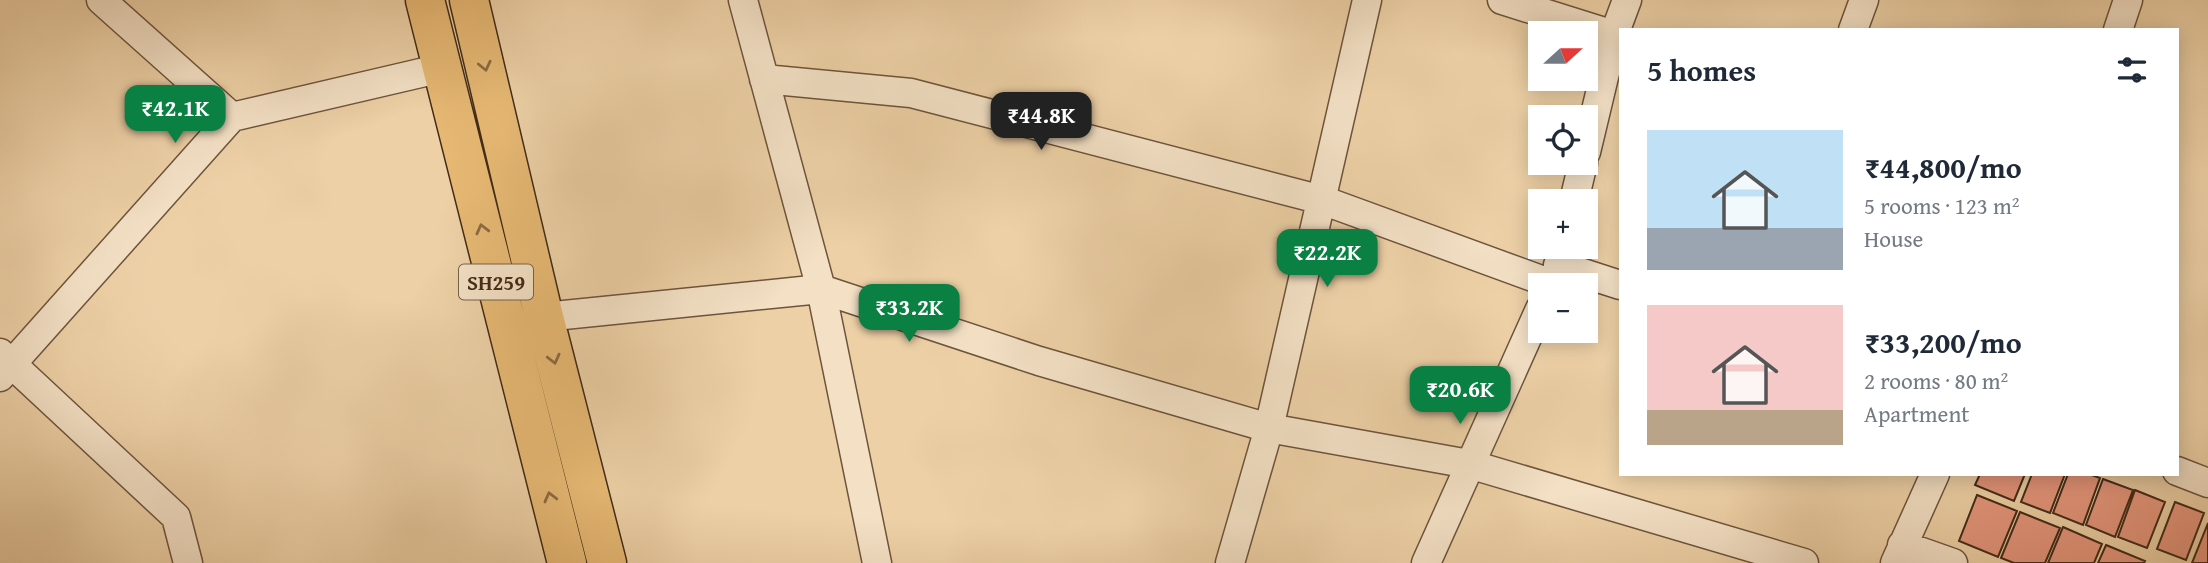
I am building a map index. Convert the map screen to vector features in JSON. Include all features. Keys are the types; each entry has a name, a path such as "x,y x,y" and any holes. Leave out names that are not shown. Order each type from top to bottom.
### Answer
{"main road":[{"name":"SH259","path":"425,0 567,563"},
{"name":"SH259","path":"469,0 544,317 607,563"}],"street":[{"path":"101,0 232,117"},
{"path":"743,0 821,289 877,563"},
{"path":"1230,563 1269,428 1367,0"},
{"path":"1502,0 1614,34"},
{"path":"1597,105 1614,34 1627,0"},
{"path":"1854,28 1864,0"},
{"path":"2119,28 2128,0"},
{"path":"188,563 176,517 4,365 232,117 442,68"},
{"path":"764,79 911,93 1322,200 1556,270 1619,285"},
{"path":"544,317 821,289 1039,361 1269,428 1469,464 1804,563"},
{"path":"1426,563 1528,335"},
{"path":"2179,472 2208,483"},
{"path":"1933,476 1898,554 1952,563"}],"building":[{"path":"1979,476 2024,476 2014,501 1975,485"},
{"path":"2031,476 2064,476 2050,513 2021,502"},
{"path":"2067,476 2100,478 2083,525 2053,513"},
{"path":"2103,479 2133,490 2115,537 2086,525"},
{"path":"2135,490 2165,502 2147,548 2118,537"},
{"path":"1977,495 2017,511 1998,557 1959,541"},
{"path":"2175,502 2204,513 2186,560 2157,549"},
{"path":"2020,512 2060,528 2045,563 2014,563 2001,558"},
{"path":"2208,523 2208,563 2192,563"},
{"path":"2063,527 2102,544 2094,563 2048,563"},
{"path":"2106,545 2145,561 2098,563"}]}
